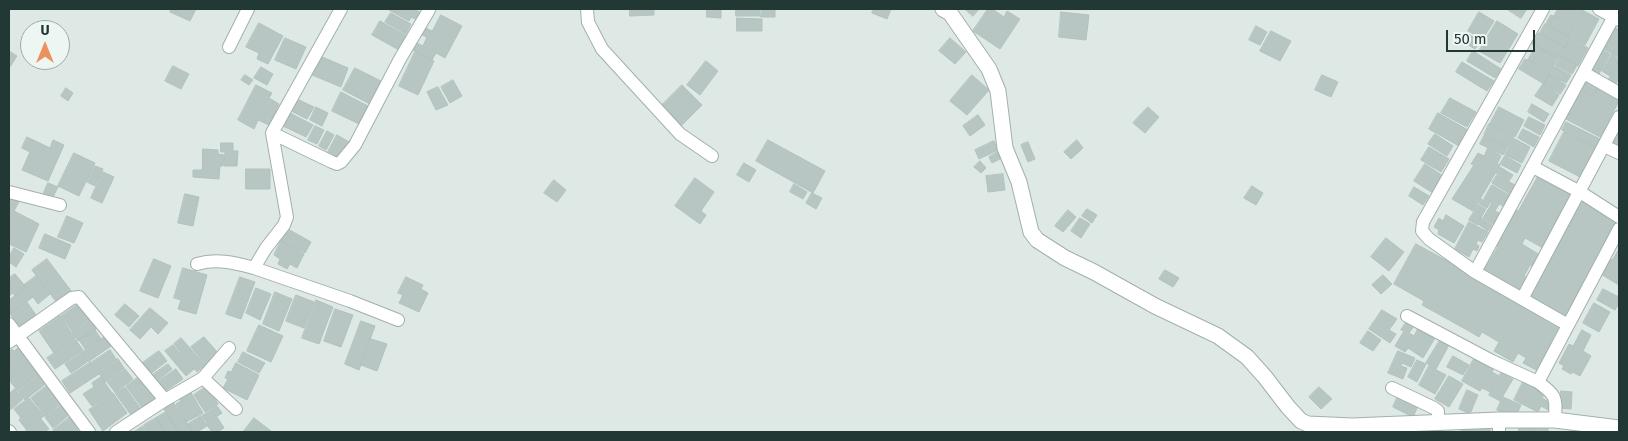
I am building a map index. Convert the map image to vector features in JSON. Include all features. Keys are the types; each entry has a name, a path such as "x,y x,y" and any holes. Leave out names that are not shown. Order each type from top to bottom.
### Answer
{"street":[{"path":"229,47 248,9"},
{"path":"254,268 266,248 284,225 287,217 272,133 341,9"},
{"path":"587,9 588,22 602,49 680,134 712,156"},
{"path":"943,9 950,13 981,56 989,69 998,91 1005,148 1019,182 1032,232 1037,240 1065,258 1155,306 1218,336 1247,357 1306,428 1352,426 1416,428 1438,423 1499,426 1555,420 1619,428"},
{"path":"1543,9 1423,222 1422,231 1429,239 1475,272 1568,325"},
{"path":"1475,272 1617,15 1600,9"},
{"path":"272,133 332,162 337,164 341,162 355,145 400,59 429,10"},
{"path":"1584,73 1619,93"},
{"path":"1522,299 1619,116"},
{"path":"1604,146 1619,153"},
{"path":"1533,167 1580,192 1619,217"},
{"path":"9,192 60,205"},
{"path":"1538,382 1619,229"},
{"path":"197,264 224,261 254,268 350,301 398,320"},
{"path":"13,339 72,298 79,297 165,400"},
{"path":"1407,316 1492,361 1538,382 1556,399 1555,420"},
{"path":"9,324 13,339 89,432"},
{"path":"116,432 203,378 229,348"},
{"path":"203,378 236,409"},
{"path":"1392,388 1438,411 1438,423"}],"building":[{"path":"172,9 196,9 190,21 170,12"},
{"path":"389,9 414,9 421,13 417,20 411,17 409,21"},
{"path":"630,9 654,9 654,15 630,16"},
{"path":"707,9 721,9 721,18 707,17"},
{"path":"736,9 760,9 760,16 736,16"},
{"path":"762,9 775,9 775,17 761,17"},
{"path":"874,9 891,9 887,19 872,13"},
{"path":"965,9 979,9 973,16"},
{"path":"988,9 992,9 1004,17 1007,11 1020,19 1000,49 973,31"},
{"path":"1507,9 1527,9 1521,18"},
{"path":"1558,9 1580,9 1584,11 1574,27 1554,16"},
{"path":"1584,11 1599,19 1585,45 1570,37"},
{"path":"1061,12 1089,15 1086,40 1059,37"},
{"path":"1479,12 1494,21 1483,39 1468,31"},
{"path":"391,13 411,24 406,34 385,22"},
{"path":"441,15 462,26 445,58 436,53 432,60 413,50 417,43 423,46 427,37 422,35 426,28 432,31"},
{"path":"1551,15 1574,28 1569,37 1546,24"},
{"path":"737,18 762,19 762,31 737,31"},
{"path":"380,21 407,36 399,50 372,35"},
{"path":"1497,21 1518,34 1500,63 1479,51"},
{"path":"259,23 283,36 268,64 257,59 259,53 246,47"},
{"path":"1545,24 1570,38 1565,47 1540,33"},
{"path":"1256,26 1267,32 1260,45 1249,40"},
{"path":"1614,27 1619,30 1618,57 1602,48"},
{"path":"1271,31 1291,41 1280,61 1260,51"},
{"path":"1467,33 1480,42 1475,49 1462,41"},
{"path":"1539,33 1565,47 1558,58 1532,44"},
{"path":"285,38 306,47 296,69 275,60"},
{"path":"950,38 966,52 955,64 939,51"},
{"path":"1570,38 1588,48 1578,66 1560,56"},
{"path":"1536,46 1557,58 1550,72 1528,60"},
{"path":"1601,49 1610,54 1599,74 1589,69"},
{"path":"9,51 17,56 10,67 9,66"},
{"path":"1473,51 1501,69 1495,78 1467,61"},
{"path":"415,52 434,61 418,95 399,86"},
{"path":"1612,54 1619,60 1610,76 1602,71"},
{"path":"320,56 348,68 341,87 312,75"},
{"path":"1560,56 1577,65 1572,74 1555,65"},
{"path":"1525,59 1550,73 1544,84 1519,69"},
{"path":"706,61 718,71 700,95 687,85"},
{"path":"1462,62 1494,81 1487,91 1456,72"},
{"path":"1618,63 1619,79 1615,85 1608,81"},
{"path":"173,66 189,74 181,89 165,81"},
{"path":"1554,66 1571,75 1566,83 1549,75"},
{"path":"261,67 273,74 267,85 254,78"},
{"path":"355,68 381,81 370,104 343,90"},
{"path":"245,75 253,80 249,85 241,80"},
{"path":"972,75 989,90 967,115 950,101"},
{"path":"1322,75 1338,82 1331,97 1315,90"},
{"path":"1549,75 1566,85 1560,94 1544,84"},
{"path":"453,80 462,96 450,103 441,87"},
{"path":"1585,80 1598,87 1593,96 1580,89"},
{"path":"1543,84 1559,95 1552,106 1535,96"},
{"path":"256,85 272,93 269,98 279,104 269,125 258,120 254,129 238,120"},
{"path":"682,85 702,105 680,127 660,107"},
{"path":"438,87 448,105 436,110 427,92"},
{"path":"66,88 73,93 68,101 61,96"},
{"path":"1580,89 1593,97 1597,89 1619,101 1600,137 1564,118"},
{"path":"341,92 368,106 359,124 332,111"},
{"path":"1450,98 1476,112 1467,127 1441,113"},
{"path":"297,99 314,107 307,119 291,111"},
{"path":"1532,104 1549,114 1544,122 1528,112"},
{"path":"316,107 328,113 322,126 310,120"},
{"path":"1148,107 1159,117 1145,133 1133,123"},
{"path":"1499,107 1524,120 1515,137 1490,124"},
{"path":"290,113 313,125 306,137 283,126"},
{"path":"1438,113 1468,130 1459,146 1429,129"},
{"path":"978,115 985,125 970,136 963,126"},
{"path":"1529,117 1545,125 1540,135 1524,126"},
{"path":"1566,122 1602,140 1597,148 1562,130"},
{"path":"1489,124 1513,137 1507,147 1484,135"},
{"path":"1619,124 1619,148 1608,143"},
{"path":"315,126 324,130 317,144 308,140"},
{"path":"1523,129 1539,137 1534,147 1518,138"},
{"path":"327,131 334,135 326,150 319,146"},
{"path":"1564,132 1595,147 1580,177 1549,161"},
{"path":"1435,134 1453,146 1447,156 1428,144"},
{"path":"337,135 349,142 340,158 328,152"},
{"path":"1484,136 1507,147 1503,155 1480,144"},
{"path":"27,137 50,148 53,140 64,145 48,181 22,170 30,152 22,148"},
{"path":"1513,138 1530,147 1522,163 1505,155"},
{"path":"768,140 825,171 813,193 756,161"},
{"path":"1077,140 1083,148 1071,159 1064,152"},
{"path":"994,141 998,150 979,159 975,150"},
{"path":"1028,142 1035,159 1028,162 1021,145"},
{"path":"221,143 233,143 233,151 238,151 237,166 224,166 225,152 221,152"},
{"path":"1429,147 1449,159 1441,172 1421,160"},
{"path":"1488,148 1501,156 1497,164 1500,165 1473,211 1452,199 1474,165 1471,164 1478,153 1484,156"},
{"path":"203,149 218,150 218,154 224,155 223,166 220,166 219,179 193,177 193,170 202,170"},
{"path":"999,151 1002,158 992,163 989,157"},
{"path":"74,153 95,163 79,196 58,186"},
{"path":"1505,156 1521,165 1517,173 1500,164"},
{"path":"980,161 986,168 981,173 974,167"},
{"path":"744,163 756,170 749,182 737,175"},
{"path":"1425,164 1443,176 1433,193 1414,181"},
{"path":"95,166 103,169 95,186 87,182"},
{"path":"1500,167 1513,175 1509,181 1496,173"},
{"path":"246,169 270,169 270,189 246,189"},
{"path":"103,172 114,177 102,203 91,198"},
{"path":"1003,174 1005,190 988,192 986,176"},
{"path":"1497,175 1515,185 1510,194 1492,183"},
{"path":"1539,175 1573,194 1543,248 1525,238 1522,244 1540,255 1533,266 1530,265 1524,276 1528,278 1521,290 1483,272 1498,247 1494,245 1509,224 1506,222 1514,209 1518,211"},
{"path":"695,178 714,192 701,211 706,215 700,224 675,206"},
{"path":"554,180 566,190 557,202 544,193"},
{"path":"48,183 58,187 52,199 43,195"},
{"path":"794,184 807,192 803,199 790,192"},
{"path":"1492,185 1509,195 1503,206 1499,204 1495,211 1499,213 1493,224 1483,218 1492,203 1484,199"},
{"path":"1252,186 1263,193 1256,205 1244,198"},
{"path":"1414,187 1429,196 1423,205 1409,196"},
{"path":"812,193 822,198 816,209 806,203"},
{"path":"185,194 199,197 193,226 178,223"},
{"path":"11,196 20,200 14,211 39,224 26,252 9,244 9,202"},
{"path":"1481,199 1490,203 1487,208 1479,204"},
{"path":"1582,201 1619,222 1569,319 1528,297"},
{"path":"1478,205 1486,209 1477,225 1469,220"},
{"path":"1087,209 1097,215 1092,223 1082,216"},
{"path":"1068,210 1076,217 1063,232 1055,226"},
{"path":"1446,215 1464,226 1454,243 1438,234 1439,230 1434,227 1439,218 1443,221"},
{"path":"67,216 83,223 74,243 58,237"},
{"path":"1080,218 1090,224 1081,238 1071,231"},
{"path":"1481,218 1492,225 1488,231 1478,224"},
{"path":"1469,222 1488,232 1482,242 1478,240 1476,244 1479,246 1477,251 1473,249 1469,257 1455,249"},
{"path":"288,229 311,242 305,253 281,241"},
{"path":"45,234 71,245 65,259 39,248"},
{"path":"1386,238 1404,252 1389,271 1371,257"},
{"path":"281,241 304,254 297,268 290,264 287,269 278,264 280,259 274,255"},
{"path":"1416,244 1561,323 1550,343 1553,345 1538,371 1523,363 1526,358 1518,353 1513,362 1494,351 1499,342 1482,332 1479,337 1422,305 1424,301 1394,284"},
{"path":"14,248 24,254 16,267 9,262 9,257"},
{"path":"1619,249 1619,285 1599,273 1608,257 1612,260"},
{"path":"47,259 72,292 57,303 32,270"},
{"path":"154,259 171,266 158,298 140,291"},
{"path":"183,268 207,275 196,314 178,309 181,300 174,298"},
{"path":"1165,270 1179,278 1173,287 1159,279"},
{"path":"15,274 26,287 15,296 13,293 9,296 9,278"},
{"path":"1383,275 1392,284 1381,294 1372,285"},
{"path":"36,276 50,294 38,304 33,297 10,314 9,300 26,288 24,285"},
{"path":"240,277 255,282 241,319 226,314"},
{"path":"406,277 423,285 421,289 428,293 419,312 399,303 403,295 398,293"},
{"path":"256,288 271,294 260,320 246,313"},
{"path":"1603,289 1619,297 1619,303 1615,310 1597,300"},
{"path":"275,292 292,299 279,331 263,324"},
{"path":"296,295 314,302 304,328 286,321"},
{"path":"316,300 333,307 319,344 302,338"},
{"path":"27,302 36,315 20,327 10,314"},
{"path":"1594,303 1610,312 1599,332 1583,323"},
{"path":"78,304 89,319 72,331 61,316"},
{"path":"125,304 139,316 129,327 115,315"},
{"path":"150,308 168,323 158,334 151,327 140,339 130,330"},
{"path":"335,309 353,315 341,347 324,341"},
{"path":"1382,310 1397,319 1389,330 1396,334 1390,343 1369,329"},
{"path":"60,316 75,338 54,353 39,331"},
{"path":"90,320 96,329 78,341 72,332"},
{"path":"361,321 375,326 359,370 345,364"},
{"path":"1407,321 1414,326 1409,333 1414,336 1418,328 1435,338 1423,358 1408,348 1405,352 1395,346 1404,331 1401,330"},
{"path":"259,325 283,336 271,362 247,351"},
{"path":"95,330 101,339 85,349 79,340"},
{"path":"1582,330 1591,335 1583,351 1591,356 1580,376 1562,369 1564,366 1559,363 1569,344 1573,346"},
{"path":"1368,331 1381,340 1373,351 1360,343"},
{"path":"104,337 111,346 88,362 81,353"},
{"path":"204,337 219,354 206,365 191,347"},
{"path":"181,338 205,365 197,372 174,344"},
{"path":"75,339 83,350 55,369 47,358"},
{"path":"371,339 387,344 377,371 361,365"},
{"path":"1440,340 1449,345 1436,369 1426,363"},
{"path":"173,345 194,369 186,376 165,351"},
{"path":"19,347 31,363 11,378 9,375 9,352"},
{"path":"110,350 116,359 98,371 92,362"},
{"path":"159,351 167,361 149,375 141,364"},
{"path":"1398,351 1415,358 1411,367 1402,363 1401,366 1407,368 1403,379 1388,373"},
{"path":"243,352 265,363 259,373 238,362"},
{"path":"81,353 87,362 71,373 65,364"},
{"path":"1476,355 1495,366 1492,372 1499,376 1490,392 1482,388 1480,391 1462,381"},
{"path":"1453,356 1469,365 1463,375 1447,367"},
{"path":"118,359 124,368 105,382 98,372"},
{"path":"1417,360 1426,364 1417,382 1408,377"},
{"path":"91,362 99,374 70,393 62,381"},
{"path":"32,363 40,373 17,390 9,380"},
{"path":"236,363 259,375 247,400 223,388 228,379 225,378 228,371 231,372"},
{"path":"168,364 172,369 155,382 151,376"},
{"path":"1429,366 1446,375 1435,394 1419,385"},
{"path":"125,369 133,379 115,392 107,382"},
{"path":"176,369 183,379 164,392 157,382"},
{"path":"41,373 48,382 25,400 18,391"},
{"path":"1501,373 1513,379 1500,401 1489,395"},
{"path":"1449,376 1463,384 1449,407 1435,399"},
{"path":"101,377 112,393 92,406 83,394 94,387 92,383"},
{"path":"139,377 155,400 143,409 126,386"},
{"path":"1524,380 1546,391 1542,398 1553,404 1550,411 1541,406 1538,412 1514,400"},
{"path":"49,384 55,392 37,406 31,398"},
{"path":"207,386 218,404 205,412 194,395"},
{"path":"125,387 141,409 131,415 115,393"},
{"path":"1319,387 1332,399 1321,409 1309,397"},
{"path":"15,389 23,399 9,411 9,394"},
{"path":"1467,390 1478,395 1470,414 1459,409"},
{"path":"190,391 203,413 186,422 176,404 181,401 179,398"},
{"path":"1561,391 1572,392 1571,409 1559,408"},
{"path":"113,393 127,413 103,431 89,410"},
{"path":"54,394 61,403 45,416 38,406"},
{"path":"1398,396 1418,406 1413,417 1393,407"},
{"path":"1503,397 1521,405 1515,418 1497,410"},
{"path":"29,398 36,407 21,418 14,409"},
{"path":"173,402 193,432 179,432 163,408"},
{"path":"61,405 69,415 53,428 45,417"},
{"path":"217,406 222,413 207,423 202,416"},
{"path":"37,407 44,416 26,429 19,420"},
{"path":"166,412 179,432 165,432 156,418"},
{"path":"201,416 207,426 197,432 193,432 188,424"},
{"path":"70,417 79,429 76,432 55,432 53,430"},
{"path":"217,417 224,428 217,432 212,432 206,424"},
{"path":"156,418 165,432 148,432 144,425"},
{"path":"254,418 271,431 244,431"},
{"path":"41,419 49,429 44,432 27,432 26,430"},
{"path":"1529,424 1548,425 1548,432 1529,432"},
{"path":"1519,425 1528,425 1528,432 1519,432"},
{"path":"143,426 147,432 134,432"},
{"path":"1490,427 1490,432 1461,432 1461,428"}]}
